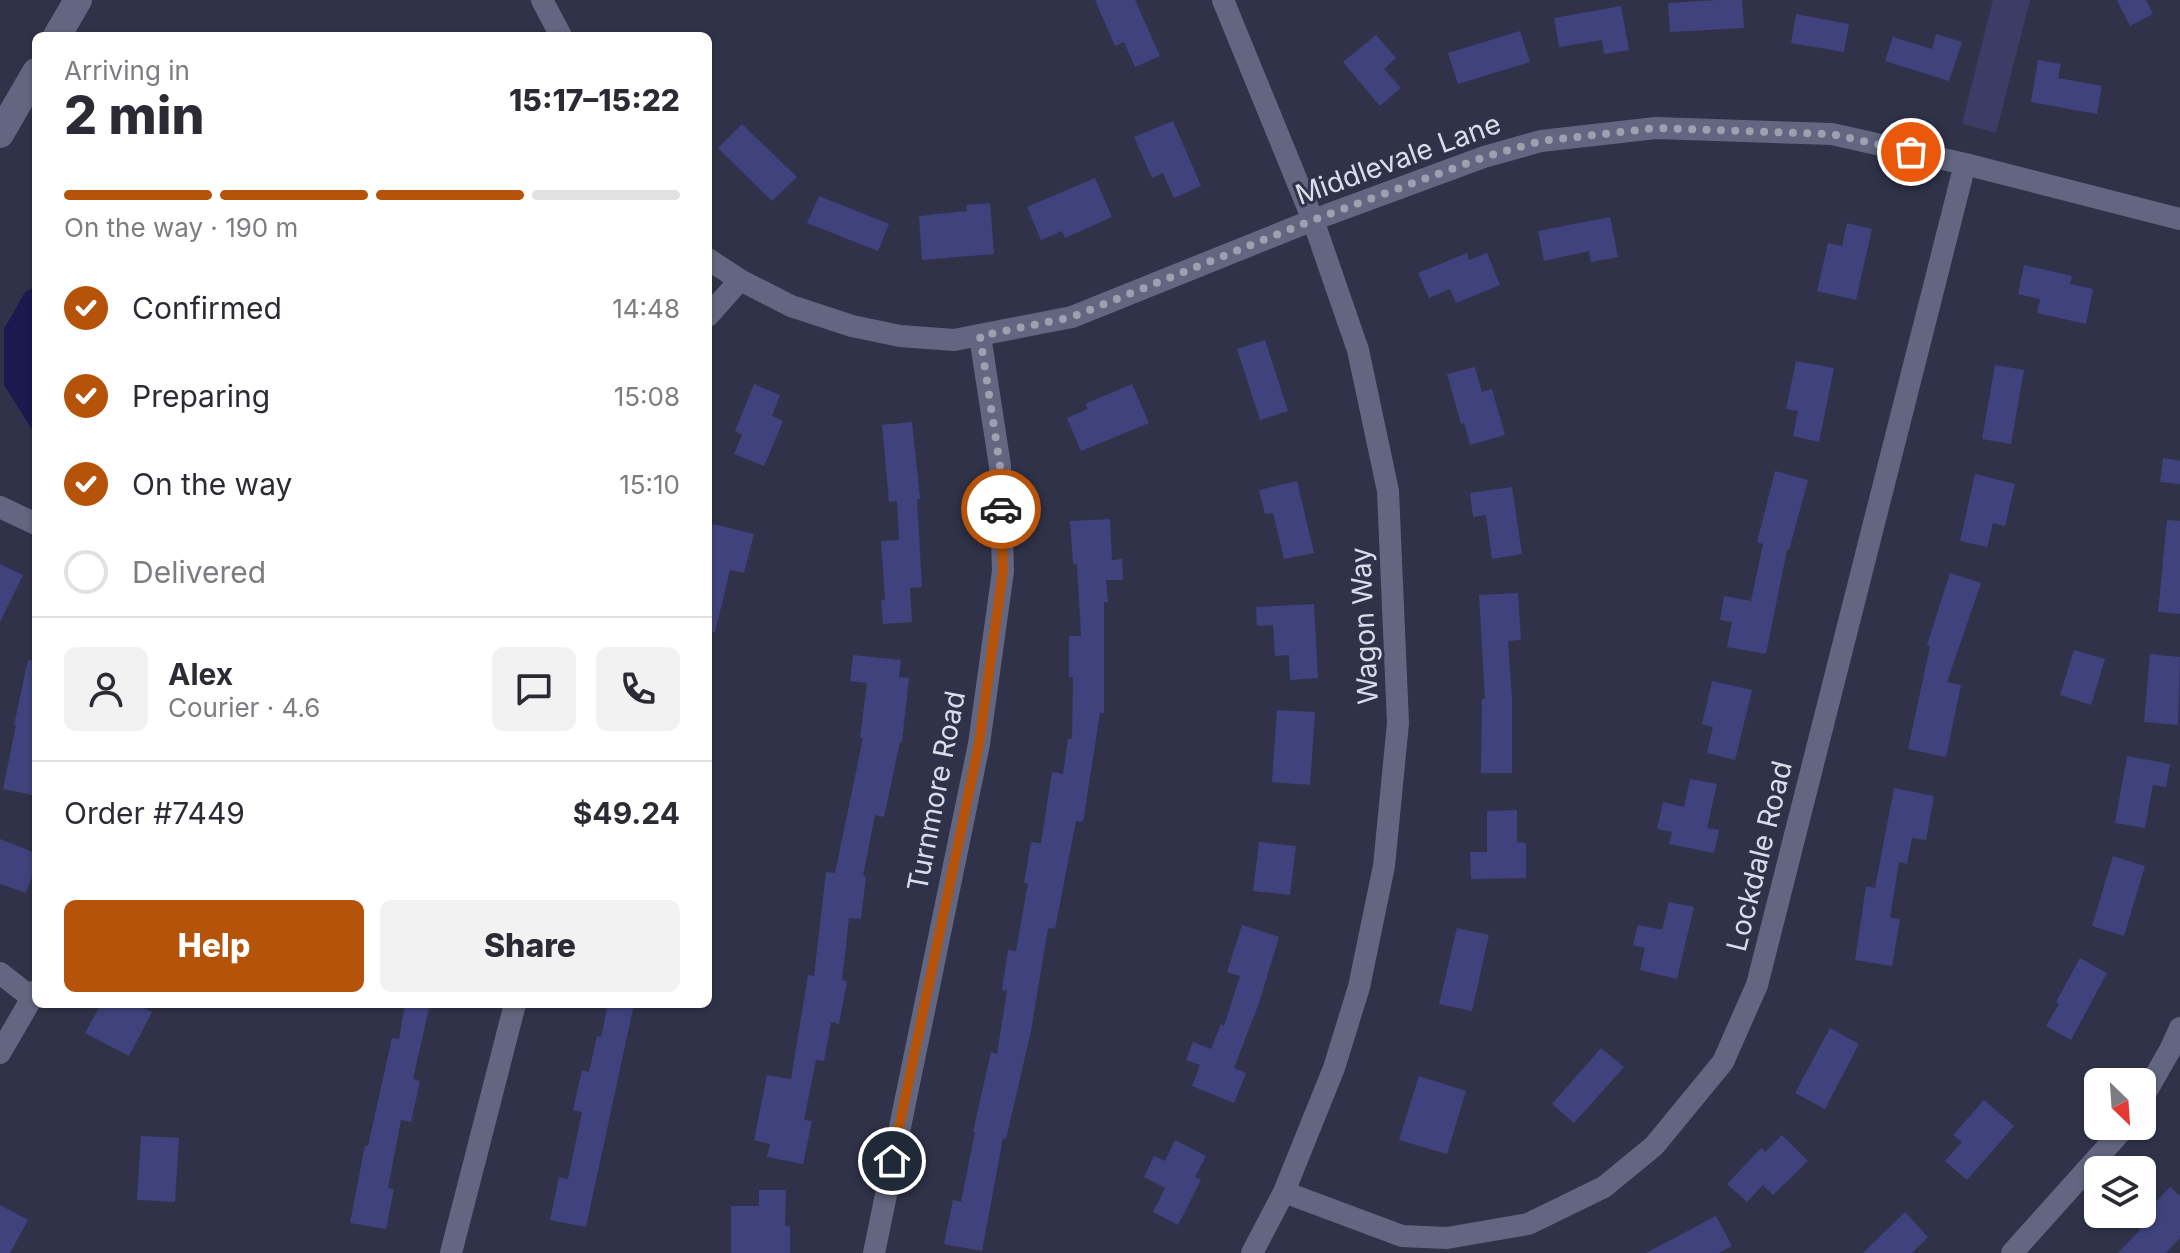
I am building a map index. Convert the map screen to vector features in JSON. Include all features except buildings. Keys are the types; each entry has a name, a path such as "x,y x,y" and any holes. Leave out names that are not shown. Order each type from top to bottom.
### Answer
{"street":[{"path":"59,32 78,0"},
{"name":"Wagon Way","path":"1223,0 1313,220 1358,350 1388,491 1398,723 1384,866 1359,987 1334,1068 1284,1192 1252,1253"},
{"path":"551,3 560,32"},
{"path":"0,134 32,79"},
{"name":"Middlevale Lane","path":"712,262 791,306 852,326 900,336 954,340 1072,317 1313,220 1484,157 1541,141 1656,128 1832,134 1965,164 2180,219"},
{"name":"Lockdale Road","path":"1284,1192 1402,1236 1447,1238 1528,1224 1604,1187 1654,1146 1723,1062 1757,985 1965,164"},
{"path":"712,312 740,280"},
{"name":"Turnmore Road","path":"874,1253 979,744 1003,571 1000,466 980,336"},
{"path":"0,507 32,522"},
{"path":"0,973 32,993"},
{"path":"0,1053 32,997"},
{"path":"451,1253 514,1008"},
{"path":"2156,1074 2180,1028"},
{"path":"2012,1253 2113,1140"}],"shaded area":[{"path":"1993,0 2030,0 1996,133 1962,124"},
{"path":"32,288 32,428 4,385 4,329 25,292"}],"way so far":[{"path":"1001,509 1000,466 980,336 1072,317 1313,220 1484,157 1541,141 1656,128 1832,134 1911,152"}],"route":[{"path":"892,1161 979,744 1003,571 1001,509"}]}
